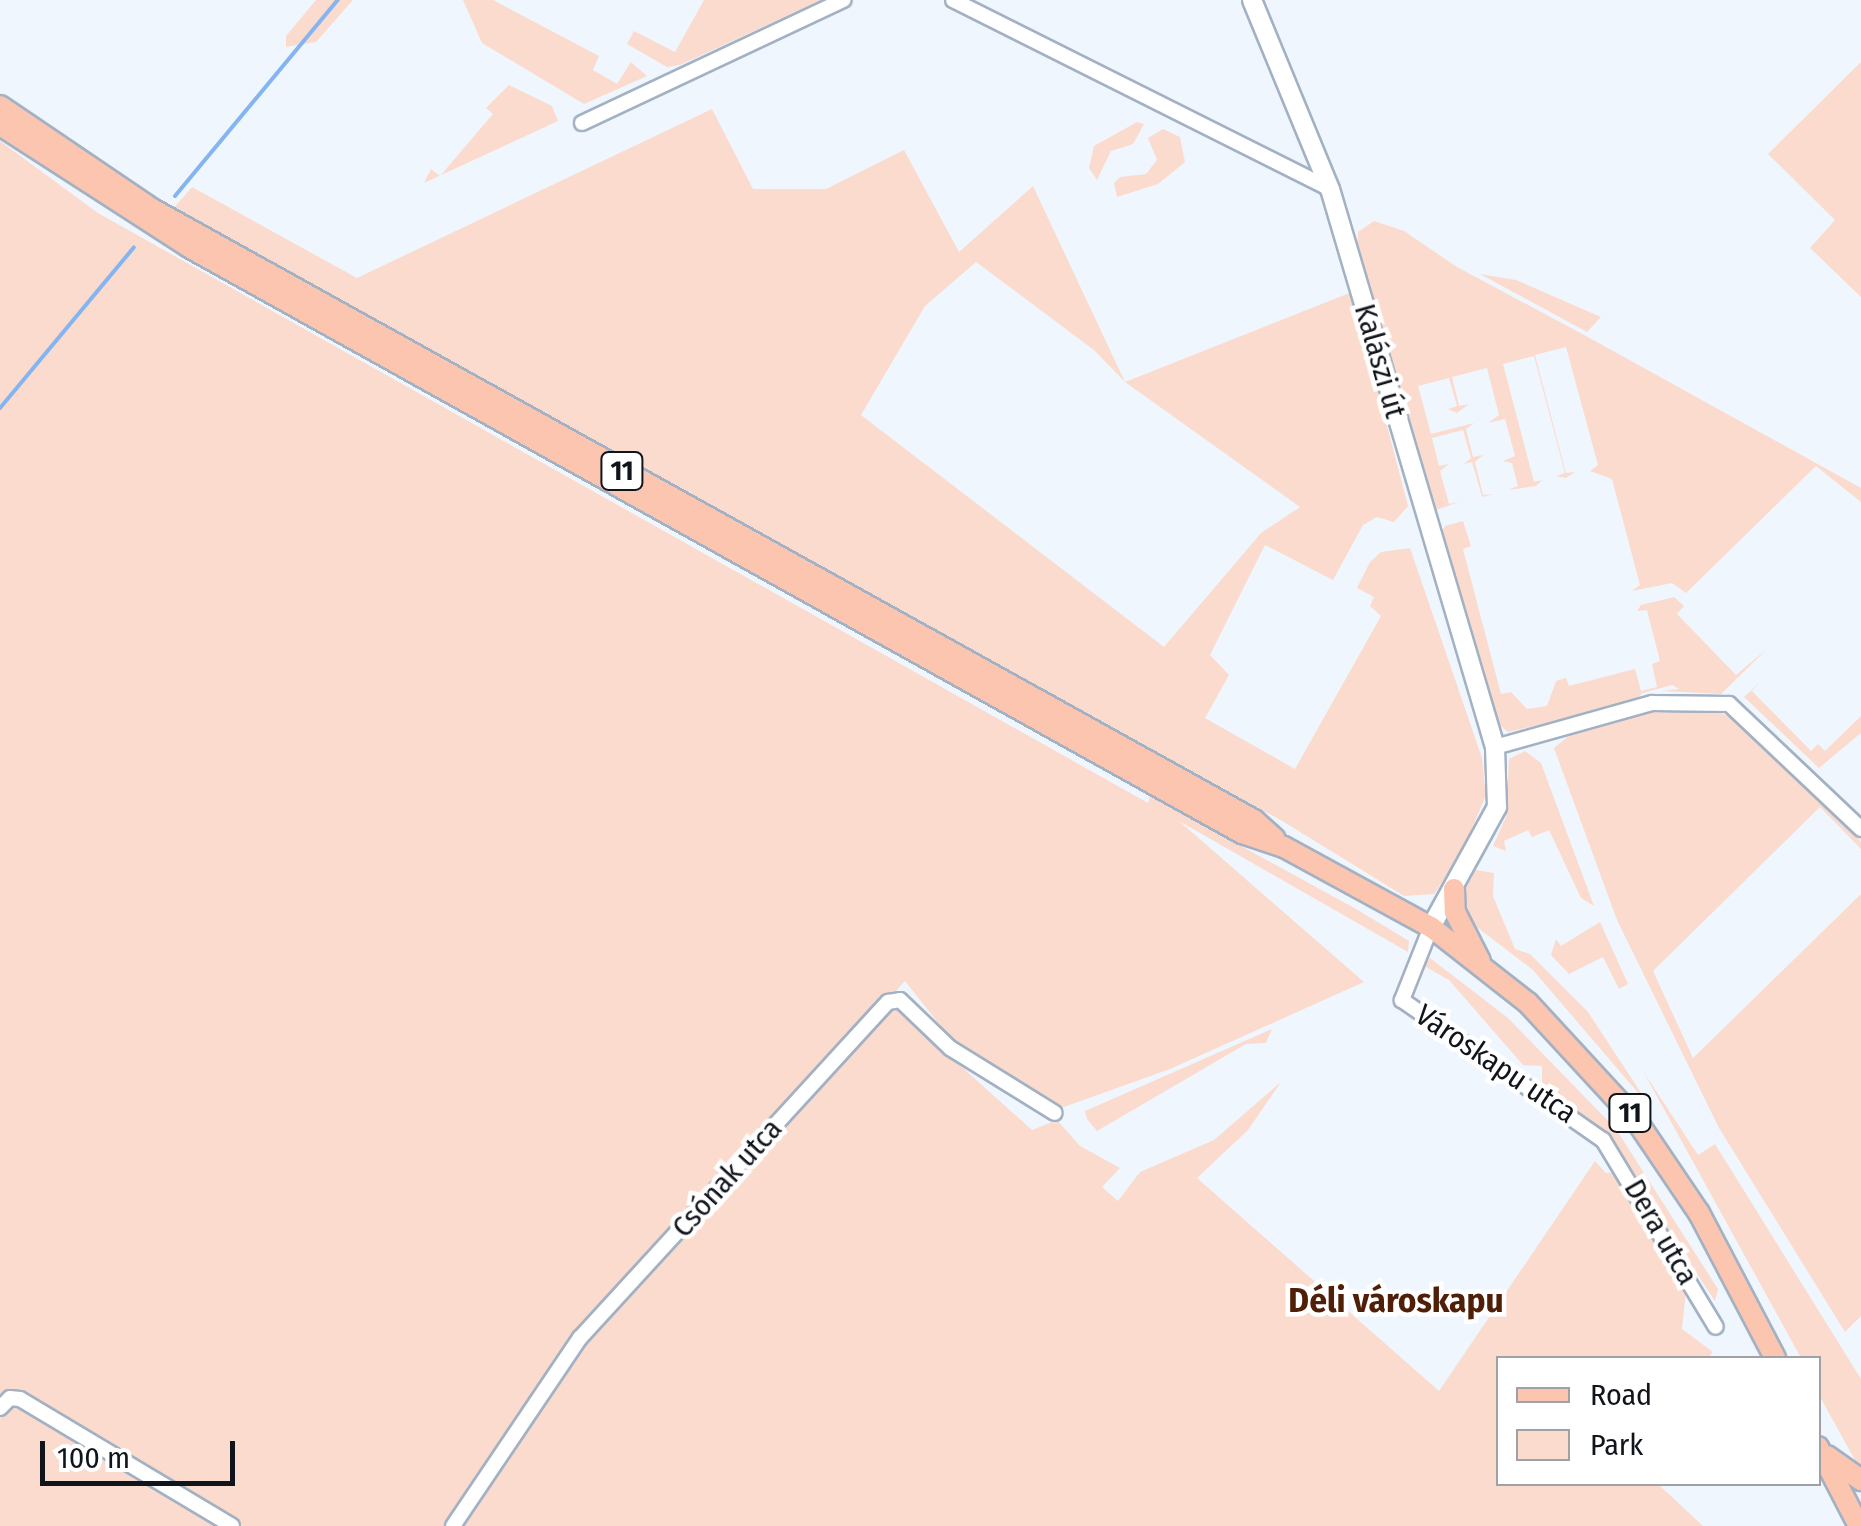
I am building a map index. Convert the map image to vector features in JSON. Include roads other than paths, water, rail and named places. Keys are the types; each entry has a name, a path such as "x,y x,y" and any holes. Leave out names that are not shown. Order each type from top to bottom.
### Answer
{"main road":[{"name":"Kalászi út","path":"1252,0 1330,189 1496,748 1497,808 1431,927"},
{"name":"11","path":"0,106 152,210 1254,820 1284,846 1431,927 1564,1038 1636,1120 1699,1213 1773,1356"},
{"name":"11","path":"0,125 188,248 1242,834 1284,846"},
{"path":"1454,889 1456,912 1484,968"},
{"path":"1821,1451 1861,1480"},
{"path":"1821,1452 1857,1516"}],"street":[{"path":"582,123 842,0"},
{"path":"953,0 1330,189"},
{"path":"1496,748 1652,703 1730,704 1861,829"},
{"name":"Városkapu utca","path":"1431,927 1402,1000 1603,1140"},
{"name":"Csónak utca","path":"453,1526 580,1338 888,1002 900,1000 959,1055 1055,1113"},
{"name":"Dera utca","path":"1603,1140 1716,1327"},
{"path":"0,1408 10,1398 20,1398 232,1526"}],"waterway":[{"path":"175,196 338,0"},
{"path":"0,408 134,247"}],"district":[{"name":"Déli városkapu","path":"1396,1300"}]}
